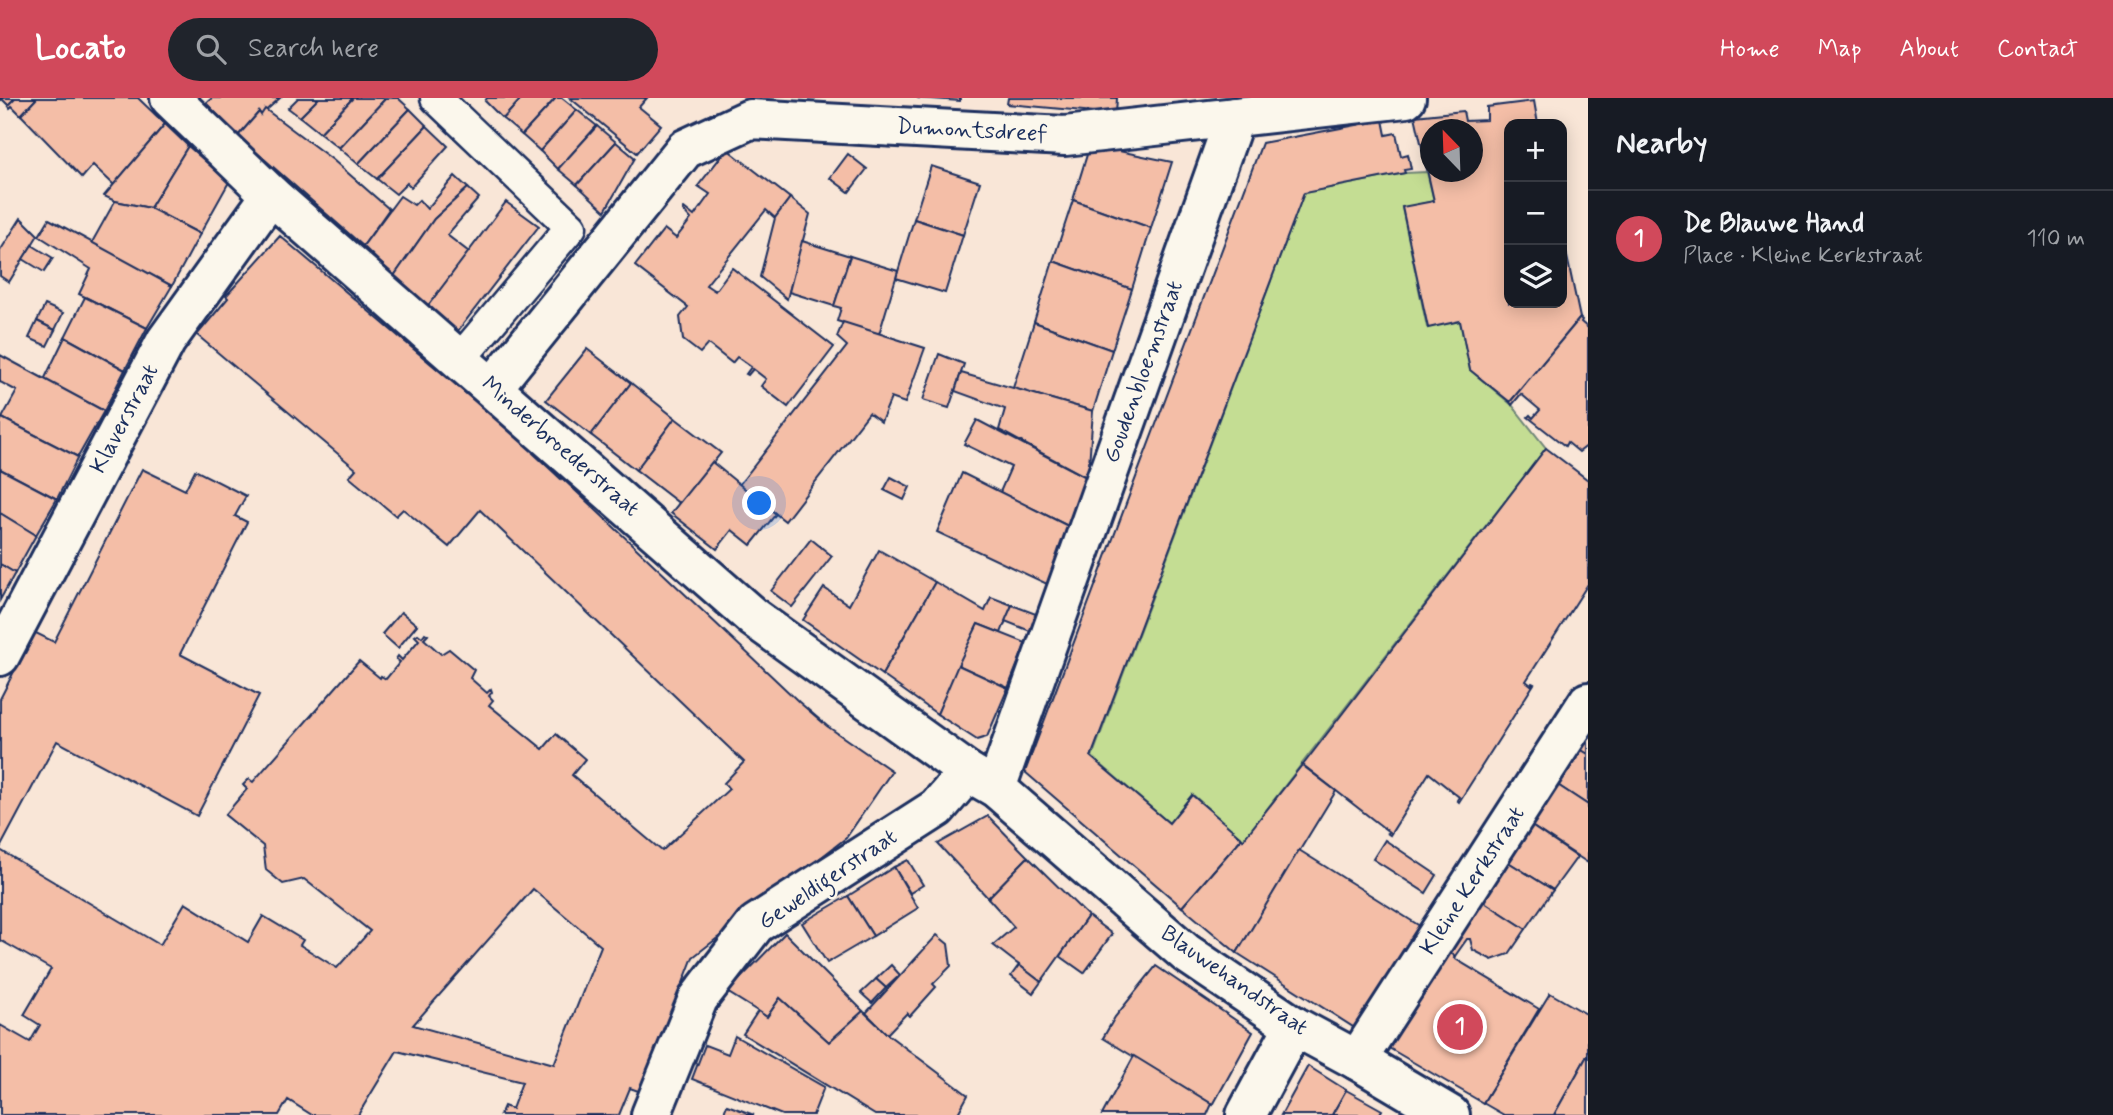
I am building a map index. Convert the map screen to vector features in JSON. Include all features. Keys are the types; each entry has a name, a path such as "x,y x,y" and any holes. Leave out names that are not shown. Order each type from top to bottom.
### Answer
{"street":[{"name":"Minderbroederstraat","path":"170,98 271,195 754,618 982,780"},
{"path":"1235,117 1406,98"},
{"name":"Dumontsdreef","path":"493,387 685,149 750,119 1065,136 1235,117"},
{"name":"Goudenbloemstraat","path":"982,780 1235,117"},
{"name":"Klaverstraat","path":"0,656 166,341 271,195"},
{"name":"Kleine Kerkstraat","path":"1357,1059 1588,702"},
{"name":"Blauwehandstraat","path":"982,780 1186,953 1294,1026 1357,1059 1450,1115"},
{"name":"Geweldigerstraat","path":"651,1115 698,999 756,924 982,780"},
{"path":"1246,1115 1294,1026"}],"lane":[{"path":"436,98 571,227 460,359"}],"green space":[{"path":"1420,172 1420,182 1429,182 1434,201 1402,208 1427,327 1460,321 1470,370 1512,405 1546,448 1243,840 1193,795 1169,823 1092,757 1304,193"}],"building":[{"path":"0,98 15,98 8,105 2,99 0,101"},
{"path":"15,98 37,98 21,115 8,105"},
{"path":"37,98 138,98 165,124 114,185 93,165 82,178 21,115"},
{"path":"212,98 280,98 261,115 259,112 238,136 206,103"},
{"path":"298,98 319,98 300,117 288,108"},
{"path":"319,98 353,98 320,133 300,117"},
{"path":"353,98 386,98 339,148 320,133"},
{"path":"386,98 398,98 410,109 358,164 339,148"},
{"path":"487,98 522,98 503,119 485,101"},
{"path":"522,98 556,98 522,135 503,119"},
{"path":"556,98 562,98 577,110 540,151 522,135"},
{"path":"570,98 647,98 639,107 661,125 637,153"},
{"path":"917,98 960,98 960,101"},
{"path":"1008,98 1117,98 1116,114 1007,104"},
{"path":"1534,101 1537,119 1504,119 1504,308 1567,308 1567,257 1580,318 1510,402 1470,370 1460,321 1428,328 1402,207 1434,201 1430,182 1483,182 1483,120 1487,120 1487,107"},
{"path":"265,109 333,160 389,209 363,246 238,136 259,112 261,115"},
{"path":"410,109 427,126 377,179 358,164"},
{"path":"577,110 597,126 558,169 540,151"},
{"path":"1463,111 1465,119 1420,119 1420,138 1415,116"},
{"path":"1383,120 1386,135 1396,133 1401,156 1408,154 1411,169 1404,170 1405,173 1304,193 1091,757 1169,823 1192,795 1242,838 1182,907 1025,772 1262,143"},
{"path":"165,124 188,146 150,208 104,196"},
{"path":"427,126 448,146 411,187 407,183 396,194 377,179"},
{"path":"597,126 616,142 577,185 558,169"},
{"path":"616,142 635,158 605,211 577,185"},
{"path":"1090,145 1172,162 1151,228 1073,200"},
{"path":"188,146 229,182 200,234 150,208"},
{"path":"727,149 790,198 775,218 766,210 706,285 715,291 732,268 834,347 788,407 761,386 766,379 753,369 746,374 751,367 737,357 732,363 708,344 700,353 683,340 680,317 688,307 635,266 664,229 676,238 691,219 684,208 694,216 710,194 698,186"},
{"path":"848,154 867,169 849,192 830,178"},
{"path":"931,166 980,182 963,235 914,219"},
{"path":"455,176 468,188 434,219 394,276 363,246 400,196 414,205 419,200 427,209"},
{"path":"468,188 479,198 447,235 469,252 427,307 394,276 434,219"},
{"path":"790,198 810,214 787,299 760,277 775,218"},
{"path":"1073,200 1151,228 1132,289 1053,261"},
{"path":"115,201 150,208 200,234 172,286 91,244"},
{"path":"506,202 539,226 457,332 427,307"},
{"path":"21,218 38,235 9,282 0,276 0,251"},
{"path":"49,219 172,286 147,328 79,294 91,269 39,236"},
{"path":"914,219 963,235 945,293 896,278"},
{"path":"280,236 534,451 533,453 799,702 827,726 892,771 846,838 693,957 641,1092 630,1088 619,1115 500,1115 504,1106 512,1109 522,1082 397,1051 358,1115 312,1115 288,1100 279,1115 0,1115 0,1025 30,1042 40,1025 24,1015 51,969 0,940 0,850 160,945 185,903 248,942 263,916 303,940 300,945 337,968 370,931 304,879 283,884 266,870 263,846 225,815 247,789 243,785 249,779 253,782 359,661 380,678 381,676 386,679 400,662 396,659 398,656 402,660 419,640 415,636 418,634 422,637 425,633 428,635 424,639 441,654 449,649 474,670 470,678 487,693 491,689 489,696 493,700 489,705 543,749 556,734 585,759 572,775 662,851 729,789 724,783 744,762 480,510 449,547 403,509 396,516 349,477 356,469 197,335 228,298 226,296","holes":["533,889 601,946 554,1064 413,1025"]},
{"path":"802,241 850,256 834,306 789,292"},
{"path":"32,245 53,258 44,272 23,259"},
{"path":"850,256 898,271 879,334 837,321 841,308 834,306"},
{"path":"1053,261 1132,289 1112,350 1034,322"},
{"path":"85,297 147,328 125,370 65,337"},
{"path":"45,305 63,313 55,330 37,321"},
{"path":"1580,318 1588,328 1588,445 1579,452 1567,442 1565,446 1528,417 1530,415 1533,418 1540,410 1521,394 1512,405 1510,402"},
{"path":"37,321 55,330 47,346 29,338"},
{"path":"843,322 925,348 905,403 891,398 881,422 869,413 785,521 739,485 847,346 837,337"},
{"path":"1034,322 1112,350 1093,411 1013,388"},
{"path":"65,337 125,370 104,411 44,380"},
{"path":"587,349 631,383 591,435 546,400"},
{"path":"939,354 964,364 949,408 923,400"},
{"path":"0,355 104,411 78,457 2,418 17,391 0,382"},
{"path":"961,373 1093,411 1088,478 999,430 1005,409 955,391"},
{"path":"631,383 675,418 636,470 591,435"},
{"path":"2,418 78,457 57,499 0,469"},
{"path":"675,418 721,453 680,504 636,470"},
{"path":"977,420 1088,478 1070,527 1000,492 1011,467 964,444"},
{"path":"1546,448 1588,480 1588,584 1526,681 1534,684 1459,802 1459,797 1429,773 1390,835 1303,765"},
{"path":"712,462 776,514 751,545 732,530 717,549 671,513"},
{"path":"0,469 57,499 36,535 0,513"},
{"path":"142,469 185,490 195,470 246,496 235,516 247,522 180,654 259,695 197,816 57,741 0,848 0,699 34,632 54,642"},
{"path":"962,473 1070,527 1049,585 937,532"},
{"path":"891,477 910,487 904,500 884,490"},
{"path":"0,513 36,535 15,573 0,564"},
{"path":"811,539 832,556 792,607 771,591"},
{"path":"879,550 935,582 882,675 803,620 824,588 849,605"},
{"path":"0,564 15,573 0,600"},
{"path":"935,582 985,611 991,597 1012,605 1001,633 978,624 937,714 882,675"},
{"path":"1012,605 1036,614 1030,631 1005,621"},
{"path":"401,612 417,625 398,648 382,634"},
{"path":"978,624 1026,643 1008,688 958,665"},
{"path":"958,665 1008,688 987,737 977,740 937,714"},
{"path":"1588,716 1588,754 1570,743"},
{"path":"1570,743 1588,754 1588,805 1547,778"},
{"path":"1302,765 1336,791 1237,953 1182,907 1242,838 1243,840"},
{"path":"1547,778 1588,805 1588,863 1521,819"},
{"path":"988,816 1028,857 988,898 938,844"},
{"path":"1521,819 1577,857 1553,890 1497,855"},
{"path":"1385,840 1437,875 1426,893 1373,859"},
{"path":"1299,850 1423,928 1361,1032 1237,953"},
{"path":"1497,855 1553,890 1526,929 1472,894"},
{"path":"1028,857 1088,916 1041,982 993,945 1014,927 988,898"},
{"path":"908,860 923,885 910,893 894,867"},
{"path":"894,867 918,908 873,936 848,896"},
{"path":"1472,894 1526,929 1509,954 1492,960 1473,950 1470,939 1467,939 1455,956 1440,946"},
{"path":"848,896 873,936 827,963 802,923"},
{"path":"1088,916 1112,934 1084,973 1060,956"},
{"path":"785,933 863,1011 829,1042 780,998 767,1017 727,992"},
{"path":"937,935 948,944 951,966 933,984 936,987 910,1016 907,1013 887,1034 866,1013"},
{"path":"1440,946 1455,956 1454,958 1539,1009 1483,1103 1382,1044"},
{"path":"891,965 900,975 886,988 876,979"},
{"path":"1019,965 1041,982 1033,993 1011,976"},
{"path":"1156,966 1253,1032 1213,1105 1103,1038 1115,1017"},
{"path":"876,979 886,988 872,1003 861,993"},
{"path":"1550,993 1588,1015 1588,1054 1554,1115 1504,1115 1483,1103"},
{"path":"780,998 829,1042 863,1011 887,1034 968,1095 957,1115 875,1115 743,1034 758,1011 767,1017"},
{"path":"735,1036 824,1087 813,1115 782,1115 692,1079 705,1045 728,1054"},
{"path":"1588,1054 1588,1115 1554,1115"},
{"path":"1134,1056 1212,1104 1207,1115 1102,1115"},
{"path":"1308,1066 1346,1090 1332,1115 1281,1115"},
{"path":"1346,1090 1382,1110 1379,1115 1332,1115"},
{"path":"727,1105 754,1115 723,1115"}],"place":[{"name":"De Blauwe Hand","path":"1460,1027"}]}
